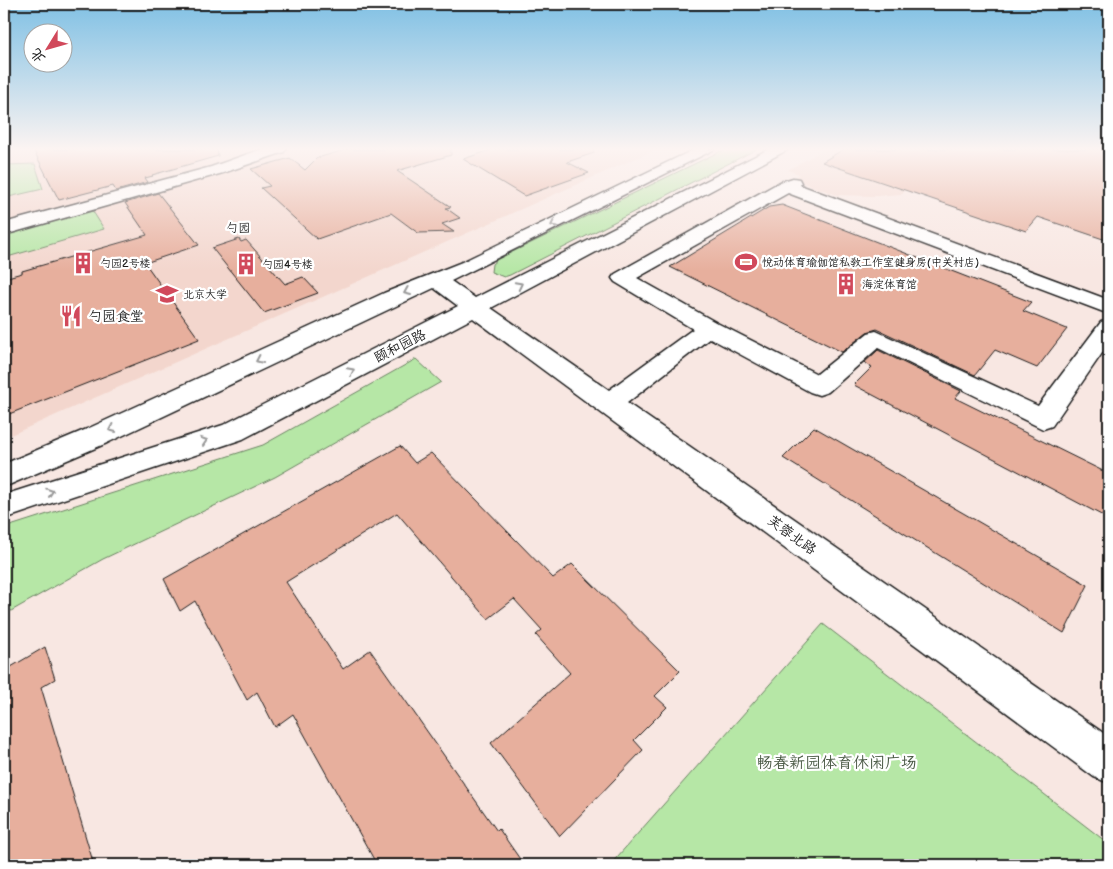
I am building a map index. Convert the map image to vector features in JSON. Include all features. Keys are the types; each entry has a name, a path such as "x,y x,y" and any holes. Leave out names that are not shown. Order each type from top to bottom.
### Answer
{"street":[{"path":"4,230 148,190"},
{"path":"4,476 469,266 627,190"},
{"name":"颐和园路","path":"4,507 233,432 705,190"},
{"path":"781,190 622,278 709,328 819,386 876,338 1043,419 1109,327"},
{"path":"801,190 1109,306"},
{"name":"芙蓉北路","path":"436,280 1109,762"},
{"path":"609,403 709,328"}],"shaded area":[{"name":"北京大学","path":"4,190 565,190 4,438"},
{"path":"822,190 907,190 901,194 873,196 837,195"}],"green space":[{"path":"4,190 41,190 4,198"},
{"path":"641,190 678,190 510,275 504,277 491,272 492,264 498,259"},
{"path":"92,210 104,229 4,258 4,234"},
{"path":"416,359 441,382 275,477 103,559 4,615 4,528 263,445"},
{"name":"畅春新园体育休闲广场","path":"823,624 1109,844 1109,865 610,865"}],"building":[{"path":"54,190 99,190 59,200"},
{"path":"263,190 425,190 451,207 446,208 460,218 442,224 454,232 418,233 391,213 317,239"},
{"path":"513,190 542,190 524,196"},
{"path":"903,190 1109,190 1109,241 1038,217 1026,231"},
{"path":"158,193 199,245 145,263 199,339 4,416 4,278 22,273 22,271 147,235 125,203"},
{"name":"海淀体育馆","path":"782,205 1031,302 1023,311 1067,329 1037,368 995,350 975,375 877,329 867,332 842,352 670,267 769,207"},
{"name":"勺园4号楼","path":"239,239 241,242 246,240 285,284 303,277 318,293 264,313 212,248"},
{"path":"878,350 961,391 955,398 1109,474 1109,519 854,385 872,367 864,363"},
{"path":"814,427 1088,585 1064,633 783,458"},
{"path":"400,446 415,463 431,453 553,578 572,564 680,671 655,696 667,707 634,740 643,750 560,836 491,743 570,673 536,635 542,630 514,599 488,619 397,513 286,582 343,669 370,650 497,831 499,829 524,865 377,865 293,714 275,727 257,692 247,700 195,601 180,611 164,579"},
{"path":"45,647 55,679 41,687 94,865 4,865 4,671"}],"place":[{"name":"悦动体育瑜伽馆私教工作室健身房(中关村店)","path":"746,262"},
{"name":"勺园2号楼","path":"83,263"},
{"name":"勺园4号楼","path":"246,264"},
{"name":"海淀体育馆","path":"846,284"},
{"name":"北京大学","path":"167,294"},
{"name":"勺园食堂","path":"71,316"}],"district":[{"name":"勺园","path":"238,228"}]}
